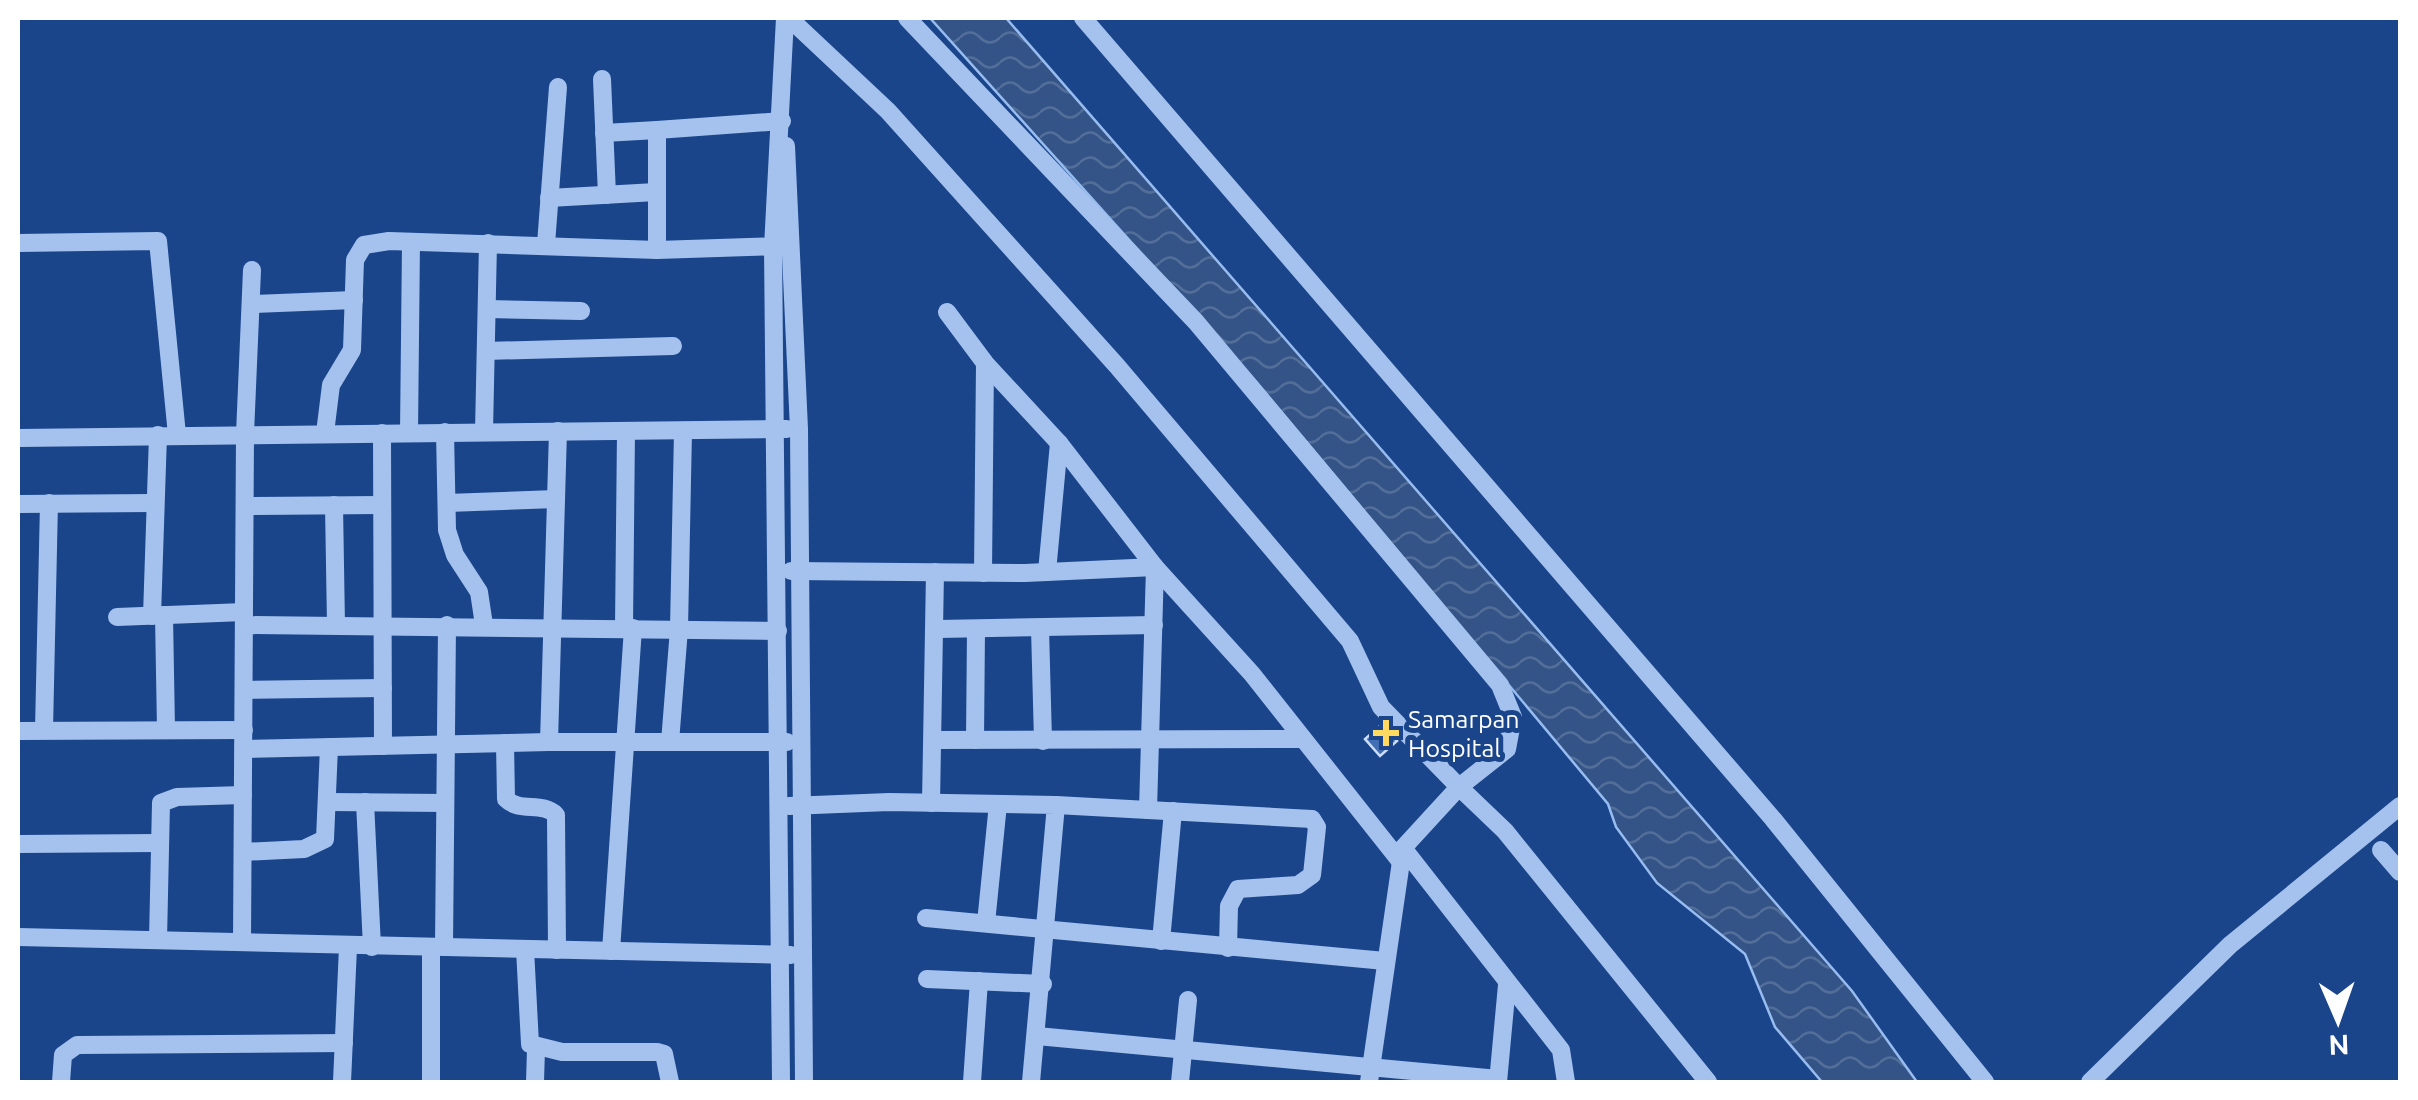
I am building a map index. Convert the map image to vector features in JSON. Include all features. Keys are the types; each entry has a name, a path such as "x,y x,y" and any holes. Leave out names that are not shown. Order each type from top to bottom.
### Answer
{"street":[{"path":"781,1082 778,430 773,247 787,18"},
{"path":"787,18 888,111 1116,366 1350,640 1381,706 1505,831 1708,1082"},
{"path":"908,18 1196,322 1500,684 1513,718 1507,749 1459,786 1402,854 1370,1075"},
{"path":"1083,18 1773,819 1985,1082"},
{"path":"602,79 607,195"},
{"path":"546,244 558,87"},
{"path":"604,133 782,121"},
{"path":"782,121 793,246 799,428 804,1082"},
{"path":"657,130 657,250"},
{"path":"549,198 656,192"},
{"path":"18,244 158,241 178,435"},
{"path":"325,433 331,384 352,350 356,251 376,242 657,250 793,246"},
{"path":"409,433 411,242"},
{"path":"484,432 488,243"},
{"path":"242,942 245,434 252,270"},
{"path":"251,304 354,300"},
{"path":"486,309 581,311"},
{"path":"946,312 985,363 1059,443 1155,567 1252,674 1302,739 1402,854 1561,1050 1582,1082"},
{"path":"486,350 673,346"},
{"path":"983,573 985,363"},
{"path":"18,438 799,428"},
{"path":"670,742 680,629 683,430"},
{"path":"611,951 626,742 629,628 626,431"},
{"path":"445,432 450,546 479,592 484,625"},
{"path":"548,742 558,432"},
{"path":"382,433 383,746"},
{"path":"158,436 153,504 166,730"},
{"path":"1047,572 1059,443"},
{"path":"446,503 556,499"},
{"path":"44,730 49,502"},
{"path":"18,504 153,504"},
{"path":"334,505 336,625"},
{"path":"245,506 382,505"},
{"path":"778,571 983,573 1155,567"},
{"path":"1148,810 1155,567"},
{"path":"931,802 938,630 936,572"},
{"path":"117,618 778,631"},
{"path":"431,1082 444,803 447,625"},
{"path":"938,630 1154,625"},
{"path":"1040,628 1043,741"},
{"path":"975,740 976,629"},
{"path":"244,690 383,688"},
{"path":"18,731 166,730 330,747 802,742"},
{"path":"934,740 1302,739"},
{"path":"504,743 506,799 556,815 557,950"},
{"path":"243,852 304,849 318,844 328,828 330,747"},
{"path":"158,940 160,803 178,797 243,795"},
{"path":"328,802 444,803"},
{"path":"364,802 372,947"},
{"path":"779,806 931,802 1305,816 1317,827 1315,865 1306,881 1298,885 1248,886 1231,896 1228,948"},
{"path":"986,923 998,804"},
{"path":"1031,1082 1048,928 1056,806"},
{"path":"2090,1082 2230,945 2400,806"},
{"path":"1161,941 1173,811"},
{"path":"18,844 158,844"},
{"path":"2381,850 2400,872"},
{"path":"926,918 1385,961"},
{"path":"18,937 802,956"},
{"path":"342,1082 348,947"},
{"path":"525,949 529,1034 536,1049 534,1082"},
{"path":"927,979 1042,984"},
{"path":"972,1082 979,981"},
{"path":"1037,1036 1183,1048 1370,1075 1498,1081 1508,986"},
{"path":"1180,1082 1188,1000"},
{"path":"61,1082 63,1055 77,1045 344,1042"},
{"path":"536,1049 657,1052 664,1054 670,1082"},
{"path":"1566,1063 1566,1082"}],"water":[{"path":"930,18 1006,18 1852,991 1917,1082 1822,1082 1775,1027 1745,954 1657,883 1616,827 1608,804 1253,378"}],"building":[{"path":"1381,725 1397,741 1380,756 1365,739"}],"place":[{"name":"Samarpan Hospital","path":"1386,733"}]}
